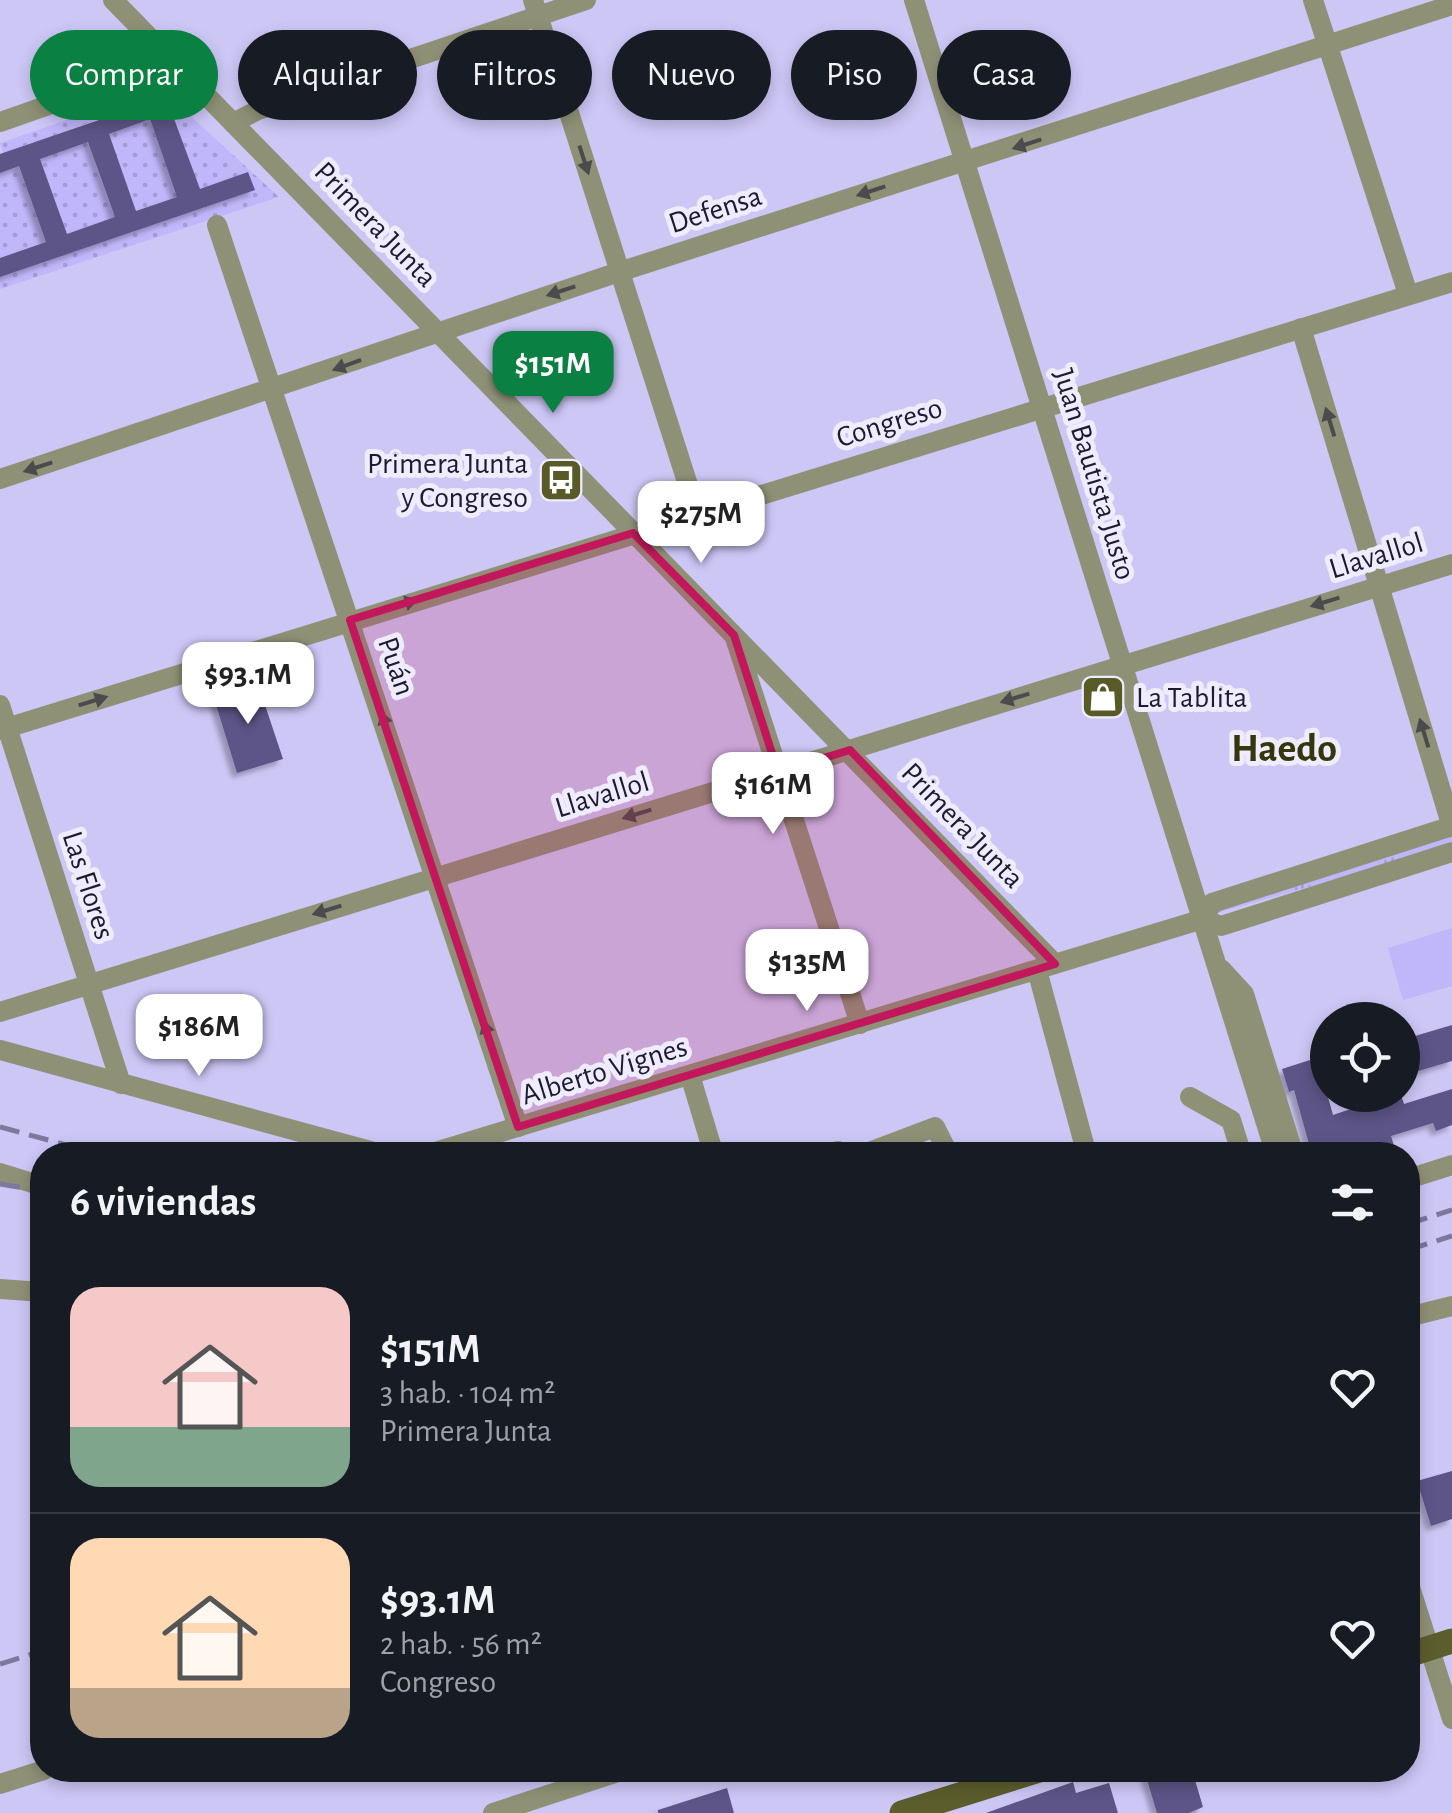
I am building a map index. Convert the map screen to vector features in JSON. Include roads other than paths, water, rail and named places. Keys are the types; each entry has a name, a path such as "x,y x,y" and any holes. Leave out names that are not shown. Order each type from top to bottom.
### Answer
{"main road":[{"path":"902,1813 997,1782"}],"street":[{"name":"Primera Junta","path":"113,0 143,30"},
{"path":"233,122 535,8 586,0"},
{"name":"Juan Bautista Justo","path":"914,0 1272,1142"},
{"path":"1313,0 1408,294"},
{"name":"Defensa","path":"0,479 619,272 1452,5"},
{"path":"535,8 698,514"},
{"name":"Primera Junta","path":"218,106 850,750 1046,967"},
{"path":"0,122 30,111"},
{"name":"Puán","path":"217,224 518,1127"},
{"name":"Congreso","path":"4,728 1452,282"},
{"path":"1301,328 1452,826"},
{"name":"Llavallol","path":"0,1012 1452,564"},
{"path":"734,635 860,1024"},
{"name":"Las Flores","path":"0,705 4,728 121,1084"},
{"name":"Alberto Vignes","path":"1203,919 1212,902 1452,826"},
{"name":"Alberto Vignes","path":"468,1142 1203,919 1221,926 1452,852"},
{"name":"Juan Bautista Justo","path":"1218,966 1244,994 1290,1142"},
{"path":"1046,967 1084,1142"},
{"path":"0,1050 337,1142"},
{"path":"690,1075 710,1142"},
{"path":"1190,1096 1232,1120 1238,1142"},
{"path":"895,1142 935,1127 942,1142"},
{"path":"1420,1175 1452,1165"},
{"path":"0,1173 30,1182"},
{"path":"0,1289 30,1291"},
{"path":"1420,1314 1452,1306"},
{"path":"1420,1618 1452,1719"},
{"path":"0,1784 30,1774"},
{"path":"493,1813 587,1782"}],"railway":[{"path":"0,1127 56,1142"},
{"path":"0,1184 30,1189"},
{"path":"1420,1220 1452,1210"},
{"path":"1420,1246 1452,1236"},
{"path":"0,1664 30,1655"}],"place":[{"name":"Primera Junta y Congreso","path":"561,480"},
{"name":"La Tablita","path":"1103,697"}],"district":[{"name":"Haedo","path":"1284,747"}]}
